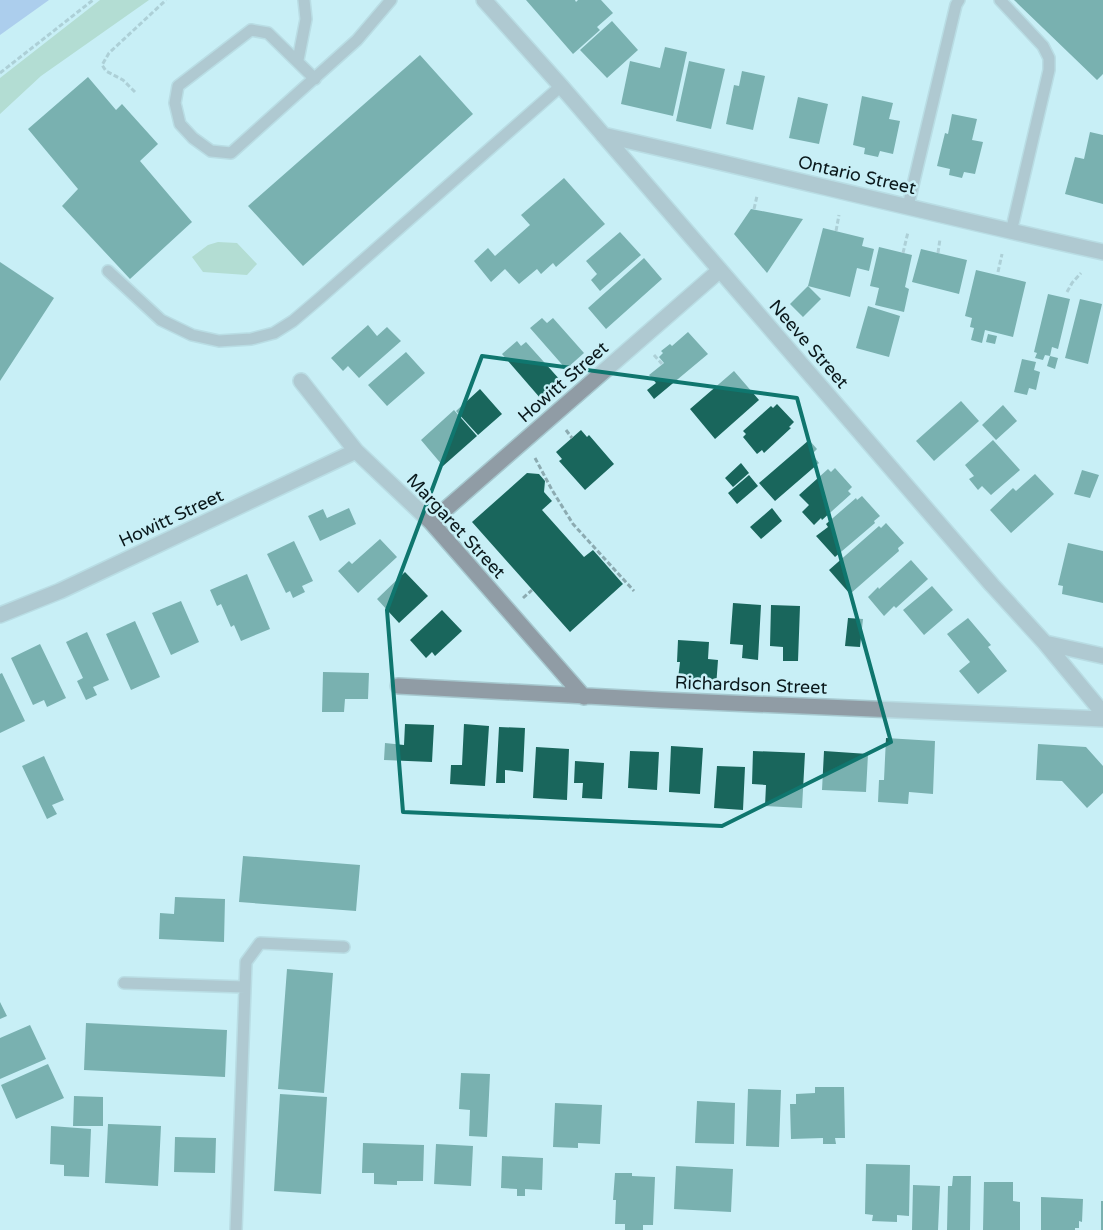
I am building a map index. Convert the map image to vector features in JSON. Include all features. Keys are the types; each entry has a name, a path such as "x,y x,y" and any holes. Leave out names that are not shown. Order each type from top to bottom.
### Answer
{"street":[{"name":"Neeve Street","path":"484,0 561,86 992,585 1045,643 1103,713"},
{"name":"Ontario Street","path":"603,135 1103,252"},
{"name":"Howitt Street","path":"430,522 720,270"},
{"name":"Margaret Street","path":"301,381 356,451 430,522 584,697"},
{"name":"Howitt Street","path":"0,615 60,590 356,451"},
{"path":"1045,643 1103,656"},
{"name":"Richardson Street","path":"398,686 584,697 1103,719"}],"lane":[{"path":"298,60 306,19 304,0"},
{"path":"315,79 298,60 268,33 251,30 178,86 175,103 180,124 193,138 211,151 231,153 315,79 357,40 391,0"},
{"path":"908,206 959,0"},
{"path":"1000,0 1043,46 1048,58 1049,70 1011,232"},
{"path":"108,271 161,320 192,335 219,341 251,340 274,333 293,321 320,298 561,86"},
{"path":"236,1230 246,962 260,943 344,947"},
{"path":"124,983 245,987"}],"path":[{"path":"0,73 93,0"},
{"path":"135,92 123,80 106,71 102,65 109,54 166,0"},
{"path":"754,210 757,196"},
{"path":"836,231 840,215"},
{"path":"904,253 908,232"},
{"path":"938,252 940,239"},
{"path":"998,272 1002,254"},
{"path":"1067,292 1081,273"},
{"path":"525,440 573,524 634,591"}],"highlighted area":[{"path":"482,356 797,398 891,742 722,826 403,812 387,610"}],"green space":[{"path":"100,0 149,0 41,76 0,114 0,78"},
{"path":"218,242 237,243 257,264 247,275 203,272 192,257 208,245"}],"water":[{"path":"0,0 49,0 0,35"}],"building":[{"path":"526,0 575,0 576,2 578,0 601,0 613,13 597,27 600,30 573,54"},
{"path":"1014,0 1103,0 1103,74 1097,80"},
{"path":"612,21 638,50 607,78 580,50"},
{"path":"665,47 687,52 673,116 621,104 630,61 660,68"},
{"path":"420,55 473,114 303,266 248,206"},
{"path":"689,61 725,69 711,129 676,121"},
{"path":"742,71 765,76 753,130 726,124 734,85 739,86"},
{"path":"88,77 116,110 122,104 158,144 140,161 192,222 130,279 62,206 78,189 28,129"},
{"path":"862,96 893,103 889,119 900,121 893,154 880,151 878,157 864,154 865,148 853,145"},
{"path":"798,97 828,104 819,144 789,138"},
{"path":"952,114 977,119 972,140 983,142 975,174 964,172 962,178 949,175 950,169 937,166 945,133 948,134"},
{"path":"1090,132 1103,135 1103,204 1065,194 1075,157 1084,159"},
{"path":"564,178 605,224 556,267 553,263 541,274 537,269 519,284 505,269 491,282 474,261 488,248 495,256 530,225 521,215"},
{"path":"751,209 803,219 767,273 734,234"},
{"path":"823,228 864,238 862,246 874,249 869,271 857,268 850,297 808,286"},
{"path":"620,232 641,255 600,291 591,280 597,274 586,261"},
{"path":"879,247 912,255 905,287 909,289 904,312 875,305 879,288 870,286"},
{"path":"921,249 967,260 959,294 912,282"},
{"path":"644,258 662,279 606,329 588,308"},
{"path":"0,262 54,298 0,381"},
{"path":"976,270 1026,282 1013,337 985,330 982,343 971,340 974,328 970,327 972,318 965,316"},
{"path":"808,286 821,299 803,317 790,304"},
{"path":"1048,294 1070,299 1058,349 1052,347 1050,356 1045,355 1043,360 1035,358 1037,353 1034,352"},
{"path":"1080,299 1102,304 1088,364 1065,358"},
{"path":"868,306 900,316 889,357 856,348"},
{"path":"542,318 547,323 553,318 584,353 566,369 530,328"},
{"path":"368,325 377,336 387,327 401,341 359,378 348,366 343,371 331,358"},
{"path":"688,332 708,354 654,399 647,390 656,383 649,375 664,363 659,357 663,353 661,351 670,344 672,346"},
{"path":"988,334 997,336 995,344 986,342"},
{"path":"517,341 521,346 526,342 561,381 541,399 502,354"},
{"path":"406,352 425,373 387,406 368,385"},
{"path":"1050,356 1058,358 1055,369 1047,366"},
{"path":"1022,359 1036,362 1034,370 1040,372 1036,390 1029,388 1027,395 1014,392"},
{"path":"734,371 759,400 715,439 690,409"},
{"path":"480,389 502,414 478,435 456,411"},
{"path":"961,401 979,421 934,461 916,441"},
{"path":"777,404 794,422 789,427 791,428 764,453 762,450 757,454 743,437 746,434 743,431 771,406 773,408"},
{"path":"1003,405 1017,421 996,440 982,425"},
{"path":"454,410 477,436 443,466 421,440"},
{"path":"581,430 587,437 589,435 614,464 585,490 559,461 562,459 556,452"},
{"path":"809,440 817,449 812,454 819,463 775,501 759,483"},
{"path":"993,440 1020,470 991,495 982,486 978,490 969,479 974,476 965,465"},
{"path":"741,463 749,473 733,487 725,478"},
{"path":"835,468 852,487 848,491 851,494 814,525 802,512 809,505 799,495 828,469 831,472"},
{"path":"1082,470 1099,475 1090,498 1074,494"},
{"path":"527,473 539,474 545,481 544,492 552,501 542,510 584,557 593,550 623,584 570,632 472,522"},
{"path":"1035,474 1054,494 1011,533 990,510 1013,488 1016,491"},
{"path":"749,475 758,486 737,504 728,493"},
{"path":"862,496 880,516 874,521 875,523 835,557 816,536 828,527 826,524 856,498 857,500"},
{"path":"349,508 356,524 320,541 308,516 323,509 327,518"},
{"path":"772,508 782,521 761,539 750,527"},
{"path":"886,523 904,543 898,548 899,551 850,594 829,570 879,526 881,528"},
{"path":"380,539 397,557 358,593 338,571 349,561 352,564"},
{"path":"294,541 313,581 302,586 305,592 293,598 290,591 286,593 267,554"},
{"path":"1068,543 1103,551 1103,603 1062,594 1063,586 1058,585"},
{"path":"911,560 928,579 896,608 894,606 884,616 868,597"},
{"path":"405,572 428,596 399,623 377,599"},
{"path":"247,574 270,629 241,641 234,625 231,627 221,604 217,606 210,590"},
{"path":"932,586 953,610 924,635 903,610"},
{"path":"181,601 199,642 171,655 152,613"},
{"path":"733,603 761,605 758,660 742,658 743,645 730,644"},
{"path":"771,605 800,606 798,661 783,661 783,647 770,646"},
{"path":"442,610 462,631 435,656 432,652 426,658 410,640"},
{"path":"848,618 863,619 860,647 845,646"},
{"path":"968,618 991,645 988,647 1007,671 978,694 959,671 970,662 947,634"},
{"path":"135,621 160,677 131,690 106,634"},
{"path":"87,632 109,680 93,687 97,695 86,700 77,681 83,678 66,642"},
{"path":"678,640 709,642 708,659 718,660 716,687 700,685 700,681 678,679 680,662 677,662"},
{"path":"40,644 66,698 47,707 44,700 33,705 11,658"},
{"path":"323,672 369,673 368,699 345,699 344,712 322,712"},
{"path":"2,673 25,721 0,733 0,674"},
{"path":"405,724 434,725 432,762 384,760 385,743 404,745"},
{"path":"464,724 489,726 485,786 450,784 451,765 462,765"},
{"path":"499,727 525,728 523,772 505,770 505,783 496,783"},
{"path":"886,738 935,741 933,794 909,792 908,804 878,802 879,780 884,780"},
{"path":"1038,744 1086,747 1103,766 1103,793 1087,808 1062,781 1036,780"},
{"path":"671,746 703,748 700,794 669,792"},
{"path":"536,747 569,749 567,800 533,798"},
{"path":"630,751 659,752 657,790 628,788"},
{"path":"753,751 805,753 802,808 765,806 766,785 752,784"},
{"path":"824,751 868,754 866,792 822,790"},
{"path":"44,756 64,800 52,805 57,814 47,819 22,766"},
{"path":"575,761 604,763 602,799 582,798 583,783 574,783"},
{"path":"717,766 745,767 743,810 714,808"},
{"path":"243,856 360,865 356,911 239,902"},
{"path":"175,897 225,899 224,942 159,939 160,913 174,914"},
{"path":"287,969 333,973 324,1093 278,1089"},
{"path":"0,1002 7,1016 0,1019"},
{"path":"86,1023 227,1030 225,1077 84,1070"},
{"path":"30,1025 46,1059 0,1079 0,1038"},
{"path":"48,1064 64,1098 16,1119 1,1085"},
{"path":"461,1073 490,1074 487,1137 469,1136 470,1110 459,1109"},
{"path":"815,1087 844,1087 845,1138 835,1138 836,1144 823,1144 823,1138 791,1139 790,1104 796,1104 796,1094 815,1093"},
{"path":"748,1089 781,1090 779,1147 746,1146"},
{"path":"280,1094 327,1097 321,1194 274,1191"},
{"path":"74,1096 103,1097 103,1126 73,1126"},
{"path":"697,1101 735,1103 734,1144 695,1143"},
{"path":"555,1103 602,1105 600,1144 578,1143 578,1148 553,1147"},
{"path":"108,1124 161,1126 158,1186 105,1183"},
{"path":"51,1126 91,1129 89,1177 64,1176 64,1165 50,1164"},
{"path":"175,1137 216,1138 215,1173 174,1172"},
{"path":"363,1143 424,1145 423,1181 397,1181 397,1185 374,1184 374,1173 362,1173"},
{"path":"436,1144 473,1146 471,1186 434,1184"},
{"path":"502,1156 543,1158 542,1190 525,1189 525,1196 517,1196 517,1189 501,1188"},
{"path":"866,1164 910,1165 909,1216 897,1215 897,1222 872,1221 873,1215 865,1214"},
{"path":"676,1166 733,1169 731,1212 674,1209"},
{"path":"615,1173 632,1173 632,1176 655,1177 653,1225 643,1225 643,1230 625,1230 625,1224 615,1224 616,1200 613,1200"},
{"path":"953,1176 971,1176 970,1230 947,1230 948,1186 952,1186"},
{"path":"984,1182 1013,1182 1013,1201 1020,1202 1020,1230 983,1230"},
{"path":"913,1185 940,1186 938,1230 912,1230"},
{"path":"1041,1197 1083,1199 1082,1222 1079,1221 1079,1228 1075,1228 1075,1230 1041,1230"},
{"path":"1101,1201 1103,1201 1103,1230 1101,1230"}]}
